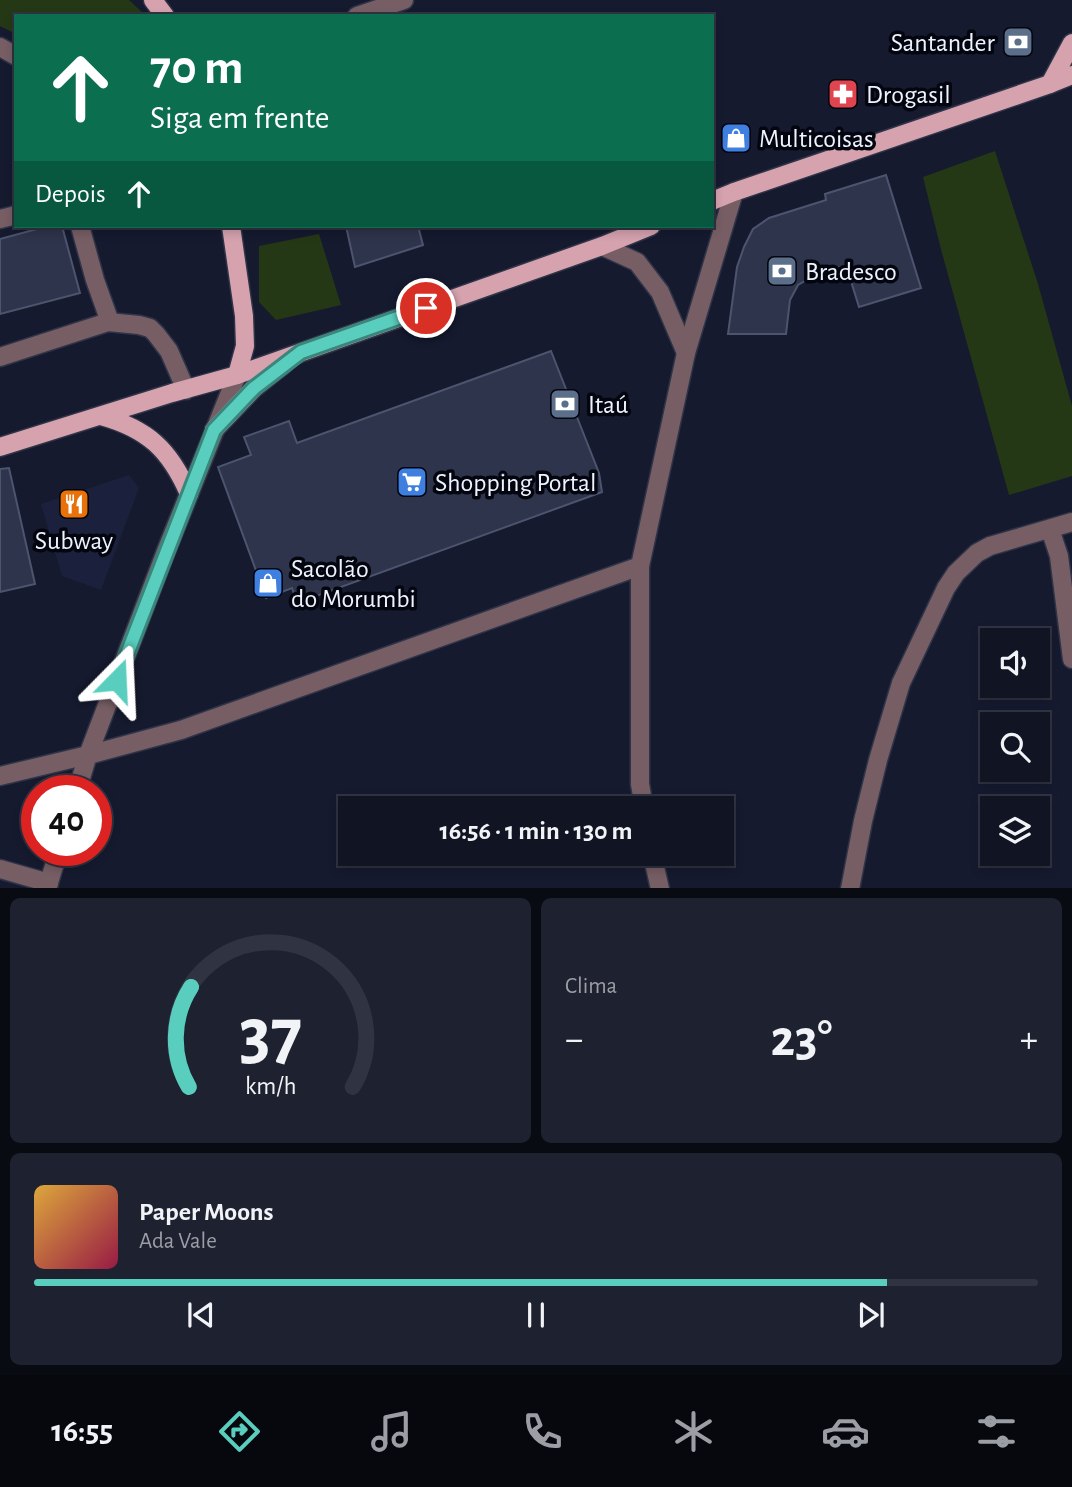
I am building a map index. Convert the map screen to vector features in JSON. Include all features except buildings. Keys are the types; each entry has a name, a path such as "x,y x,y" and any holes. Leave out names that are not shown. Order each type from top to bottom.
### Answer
{"main road":[{"path":"1050,84 1072,43"},
{"path":"714,200 1072,75"},
{"path":"231,228 244,316 245,346 237,375"},
{"path":"0,447 237,375 646,228"},
{"path":"214,430 254,388 301,352"},
{"path":"101,416 140,431 157,444 181,475 189,494"}],"street":[{"path":"363,14 404,0"},
{"path":"642,796 639,784 640,566 687,353 734,192"},
{"path":"81,228 110,322"},
{"path":"601,246 638,262 660,292 687,353"},
{"path":"0,357 110,322 139,325 150,328 169,351 186,390"},
{"path":"82,775 237,375"},
{"path":"850,888 863,821 901,682 946,588 956,573 990,546 1072,522"},
{"path":"1050,529 1059,556 1072,659"},
{"path":"0,776 181,730 640,566"},
{"path":"3,874 48,886 54,866"},
{"path":"655,866 660,888"}],"shaded area":[{"path":"129,475 139,488 101,590 62,576 41,504"}],"green space":[{"path":"0,0 129,0 142,14 14,14 14,33 0,26"},
{"path":"995,151 1038,284 1072,406 1072,476 1009,495 923,177"},
{"path":"319,234 341,305 276,320 259,302 259,246"}],"place":[{"name":"Santander","path":"1018,42"},
{"name":"Drogasil","path":"843,94"},
{"name":"Multicoisas","path":"736,138"},
{"name":"Bradesco","path":"782,271"},
{"name":"Itaú","path":"565,404"},
{"name":"Shopping Portal","path":"412,482"},
{"name":"Subway","path":"74,504"},
{"name":"Sacolão do Morumbi","path":"268,583"}],"route":[{"path":"117,680 214,430 254,388 301,352 426,308"}]}
